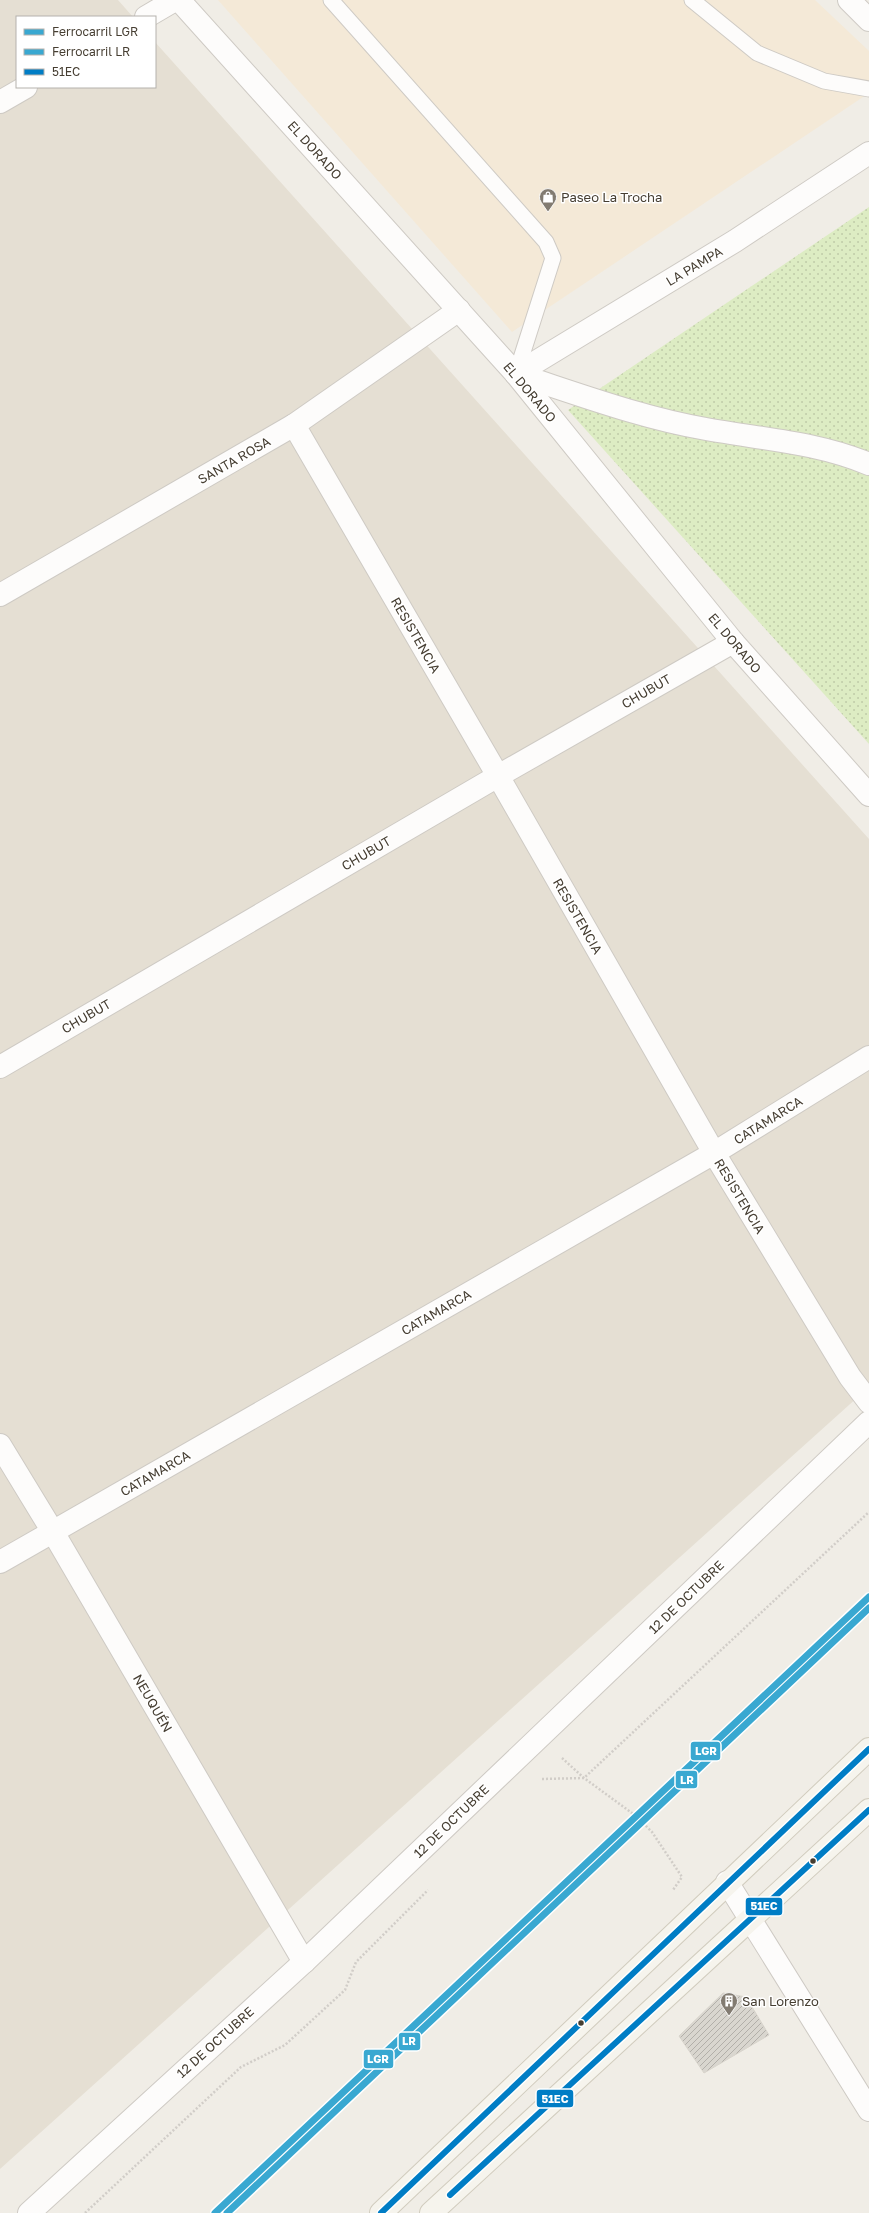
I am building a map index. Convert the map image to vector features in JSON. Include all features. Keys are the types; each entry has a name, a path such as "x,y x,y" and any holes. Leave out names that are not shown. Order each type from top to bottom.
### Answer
{"main road":[{"path":"381,2213 869,1749"},
{"path":"431,2213 869,1810"}],"street":[{"path":"148,16 175,0"},
{"name":"EL DORADO","path":"179,0 516,374 733,642 869,795"},
{"path":"849,0 869,20"},
{"path":"0,102 24,88"},
{"name":"LA PAMPA","path":"516,374 735,241 869,153"},
{"name":"SANTA ROSA","path":"0,595 294,425 459,310"},
{"path":"516,374 610,405 705,429 780,439 847,455 869,464"},
{"name":"RESISTENCIA","path":"294,425 498,776 714,1153 846,1370 869,1402"},
{"name":"CHUBUT","path":"0,1067 498,776 733,642"},
{"name":"CATAMARCA","path":"0,1562 714,1153 869,1057"},
{"name":"12 DE OCTUBRE","path":"29,2213 304,1962 869,1422"},
{"name":"NEUQUÉN","path":"0,1445 53,1532 304,1962"},
{"path":"728,1882 869,2110"}],"lane":[{"path":"331,0 546,242 553,258 516,374"},
{"path":"692,0 757,53 824,81 869,89"}],"path":[{"path":"537,1779 584,1778 869,1512"},
{"path":"538,1737 584,1778 636,1816 652,1832 682,1877 672,1891 693,1915"},
{"path":"85,2213 241,2067 285,2045 345,1990 356,1962 433,1885"}],"shaded area":[{"path":"0,0 118,0 132,16 16,16 16,88 156,88 156,43 869,839 869,1387 0,2169"},
{"name":"Paseo La Trocha","path":"218,0 815,0 869,51 869,93 512,332"}],"green space":[{"path":"869,207 869,744 568,410"}],"building":[{"name":"San Lorenzo","path":"723,1993 746,1997 769,2035 704,2073 679,2036"}],"rail line":[{"name":"LGR","path":"215,2213 869,1597"},
{"name":"LR","path":"227,2213 869,1608"}],"transit line":[{"name":"51EC","path":"381,2213 869,1749"},
{"name":"51EC","path":"450,2195 869,1810"}],"place":[{"name":"Paseo La Trocha","path":"548,212"},
{"name":"San Lorenzo","path":"729,2016"}]}
